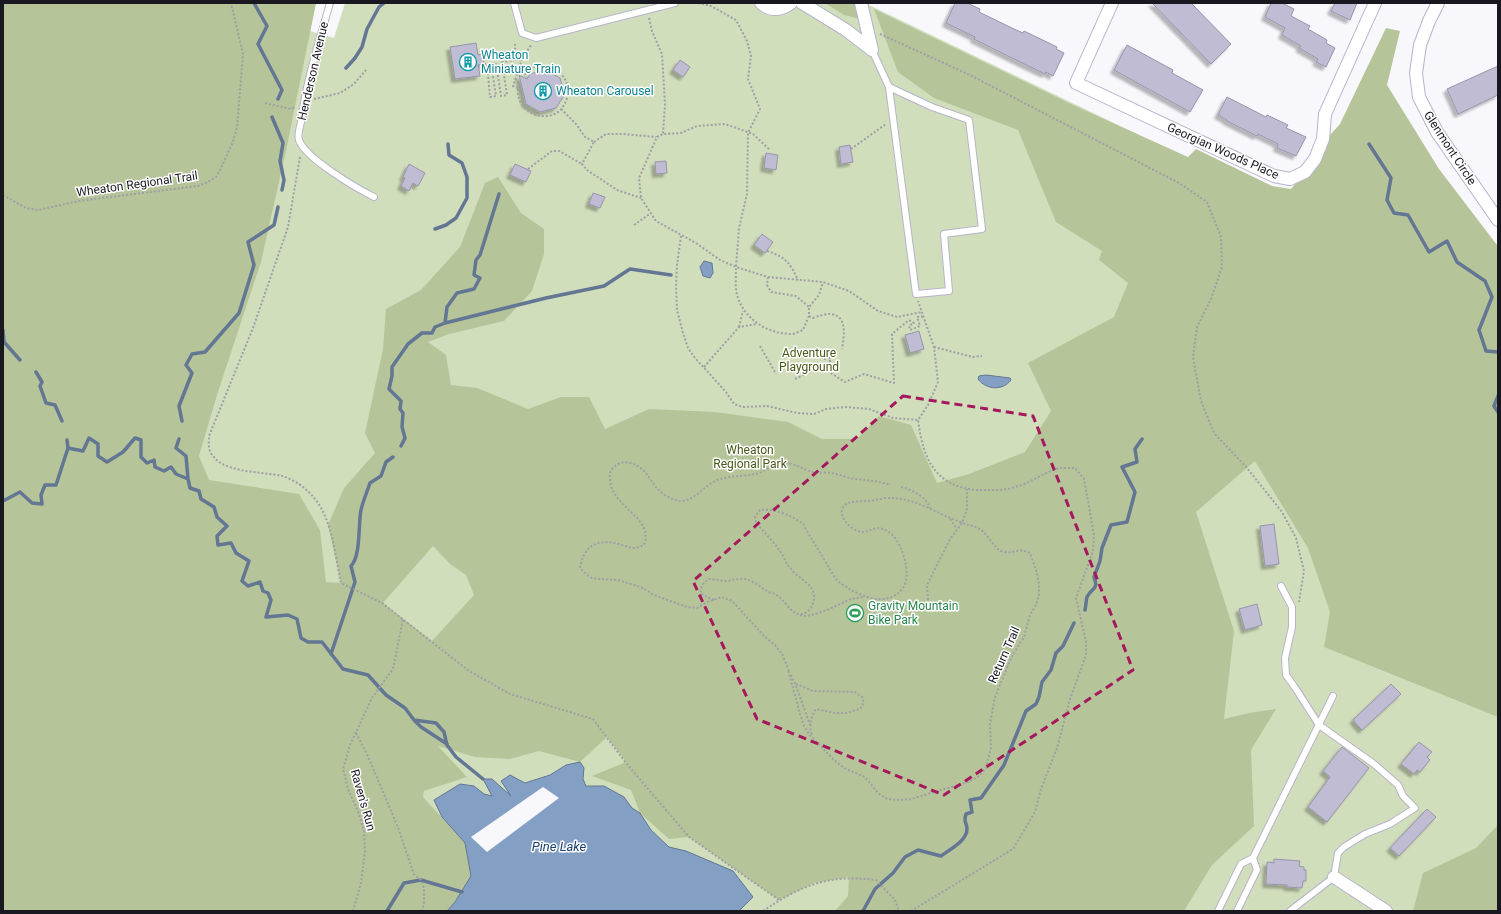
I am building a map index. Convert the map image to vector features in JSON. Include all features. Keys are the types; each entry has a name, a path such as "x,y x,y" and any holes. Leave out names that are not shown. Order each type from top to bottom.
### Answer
{"street":[{"path":"761,3 769,8 777,9 784,8 791,3"},
{"path":"802,3 846,30 872,50"},
{"path":"861,3 872,50"},
{"name":"Georgian Woods Place","path":"1112,3 1076,83 1274,176 1290,178 1305,172 1315,159 1323,139 1325,114 1375,3"},
{"name":"Glenmont Circle","path":"1438,3 1420,45 1416,73 1419,97 1437,132 1498,220"},
{"path":"1334,877 1386,911"}],"lane":[{"name":"Henderson Avenue","path":"302,148 298,138 303,102 330,3"},
{"path":"514,3 522,33 536,38 675,3"},
{"path":"872,50 889,87 916,294 949,291 944,234 982,229 969,120 932,107 889,87"},
{"path":"302,148 310,156 358,190 374,197"},
{"path":"1281,586 1292,607 1292,626 1285,658 1286,675 1300,694 1319,725 1374,764 1398,785 1403,796 1416,808 1390,824 1366,834 1344,847 1338,852 1334,877 1290,911"},
{"path":"1218,911 1241,864 1253,858 1333,696"},
{"path":"1237,911 1256,870 1253,858"}],"path":[{"name":"Wheaton Regional Trail","path":"3,195 26,208 38,210 79,201 198,186 216,177 226,160 237,128 243,66 243,54 231,3"},
{"path":"698,3 712,4 736,20 747,41 751,56 748,79 760,109 748,133 748,194 739,228 736,267 736,294 743,310 756,324 771,330 792,334 804,330 809,316 809,307 819,295 823,282"},
{"path":"648,10 652,31 662,54 665,104 663,134"},
{"path":"866,27 970,75 1179,183 1207,202 1221,237 1222,267 1211,299 1196,327 1193,357 1201,401 1214,433 1247,468 1282,512 1296,538 1304,572 1298,606"},
{"path":"518,88 513,86 524,53 536,38"},
{"path":"483,60 515,53 515,44"},
{"path":"484,64 487,64 490,97 496,96 491,64 496,63 501,96 507,95 502,62 522,59"},
{"path":"519,84 519,96 522,104 527,111 535,115 544,117 552,115 561,109 568,97 566,81 562,74 552,68 540,66 532,69 523,77"},
{"path":"265,103 291,109 303,102 340,93 354,84 366,70"},
{"path":"561,109 576,124 585,137 594,142"},
{"path":"851,149 893,118"},
{"path":"582,164 594,142 606,134 657,137 663,134 681,133 697,126 725,124 753,134 769,149"},
{"path":"657,137 639,178 641,198 656,221 696,243 720,260 736,267 768,277 823,282 849,291 878,310 897,317 922,312"},
{"path":"302,148 288,227 253,328 209,436 209,450 216,460 226,467 284,477 304,488 319,504 328,525 342,583 382,603 469,671 510,694 593,719 626,762 689,837 779,900"},
{"path":"528,169 552,151 559,151 582,164 587,170 617,190 641,198"},
{"path":"634,225 651,213"},
{"path":"681,236 677,265 677,310 682,333 688,348 695,358 726,392 734,404 743,407 767,406 797,413 814,414 826,409 845,407 870,409 893,418 918,420"},
{"path":"767,251 776,254 789,262 798,280"},
{"path":"768,277 767,285 771,292 796,296 809,307"},
{"path":"911,911 1013,849 1035,812 1041,789 1057,748 1070,699 1086,655 1086,642 1076,598 1092,551 1094,535 1084,479 1075,468 1059,468 1015,487 993,490 967,489 953,484 941,477 931,465 920,436 918,420 928,405 938,382 934,347 916,294"},
{"path":"704,367 739,327 743,310"},
{"path":"809,316 813,318 822,314 832,313 837,315 844,328 845,335 842,349"},
{"path":"795,379 821,367 845,382 864,374 894,384 892,334 910,320 914,324 909,326 910,330 920,326 918,317 924,316"},
{"path":"739,327 756,324"},
{"path":"760,346 776,374"},
{"path":"934,347 973,357 982,356"},
{"path":"799,354 803,349"},
{"path":"824,359 830,358 830,364 833,364"},
{"path":"810,725 812,715 816,709 835,713 846,713 860,710 864,703 862,697 855,692 813,691 795,683 782,654 732,601 722,597 697,608 687,607 661,598 643,588 625,582 592,578 580,568 582,557 586,550 594,545 602,542 613,542 636,548 644,545 646,539 642,525 637,518 620,503 612,492 610,472 617,464 626,462 635,464 644,471 657,488 670,498 680,501 696,495 703,488 720,479 756,474 776,464 787,462 813,472 839,474 853,479 878,481 891,484"},
{"path":"901,487 912,490 923,498 930,508"},
{"path":"928,600 927,585 950,539 961,524 967,509 967,489"},
{"path":"796,613 807,613 814,601 814,592 807,583 791,570 780,552 756,523 755,517 760,510 771,510 796,519 804,524 838,582 858,594 878,600 891,598 897,594 906,582 907,571 898,542 891,532 883,528 872,528 863,532 854,530 842,515 843,508 847,504 854,501 893,498 930,508"},
{"name":"Return Trail","path":"788,670 804,726 809,734 833,759 844,768 865,777 878,793 887,799 899,800 922,797 968,782 979,776 986,768 991,747 990,724 996,696 1012,656 1024,637 1030,615 1036,605 1039,595 1037,574 1030,553 1023,549 1004,552 995,548 991,539 981,530 972,525 961,524 937,513 930,508"},
{"path":"950,518 958,529"},
{"path":"714,600 701,594 703,583 709,579 726,581 746,579 758,584 767,592 776,594 784,600 789,608 804,616 853,599 865,597"},
{"name":"Raven's Run","path":"353,911 361,883 364,852 364,831 358,811 348,789 343,769 350,745 372,698 386,681 393,669 404,619"},
{"name":"Return Trail","path":"795,683 814,739"},
{"path":"356,733 367,754 400,830 414,874 421,880 424,888 424,902 422,911"},
{"path":"763,911 779,900 814,883 849,877 876,880 895,900 899,911"}],"highlighted area":[{"path":"903,396 1033,416 1133,670 944,795 757,719 693,581"}],"green space":[{"name":"Wheaton Regional Park","path":"3,3 316,3 310,31 334,38 345,3 869,3 869,5 1498,308 1498,911 3,911"},
{"name":"Wheaton Regional Park","path":"3,3 316,3 286,151 261,262 217,395 199,456 209,480 299,494 320,530 326,582 341,583 328,525 344,488 375,453 365,433 383,349 386,309 421,290 460,247 485,183 498,177 521,213 544,229 544,254 532,291 504,321 449,334 428,342 446,355 451,385 477,388 528,409 561,397 589,397 605,429 649,409 715,412 788,422 822,439 857,439 879,416 911,425 937,483 969,474 1025,452 1051,411 1028,363 1114,317 1128,283 1099,260 1102,251 1056,222 1018,130 934,98 898,72 874,9 1073,105 1188,157 1196,149 1272,186 1291,189 1305,172 1330,135 1340,124 1386,28 1400,31 1387,85 1439,169 1497,245 1498,717 1324,647 1330,612 1308,548 1255,461 1196,512 1234,631 1224,719 1276,709 1251,750 1254,826 1212,865 1184,911 835,911 848,896 849,877 814,883 779,900 689,837 669,839 640,813 631,790 592,776 626,762 607,737 580,762 539,751 510,759 475,757 438,746 467,777 424,791 423,797 465,843 471,876 455,902 447,911 3,911","holes":["433,546 450,564 466,575 474,595 432,641 383,603"]},
{"path":"825,3 857,3 860,19 844,15"},
{"path":"1498,825 1498,911 1413,911 1423,873 1476,848"}],"water":[{"path":"704,261 712,263 713,273 710,278 703,276 700,267"},
{"path":"986,375 1010,378 1011,380 1004,386 994,388 981,383 978,379 979,376"},
{"name":"Pine Lake","path":"580,762 584,768 583,779 586,786 604,786 624,797 632,808 640,813 651,830 669,847 686,851 733,871 753,897 739,911 447,911 455,902 471,876 465,843 442,817 434,800 460,784 474,786 484,794 492,796 483,779 492,779 511,796 501,781 510,775 525,783 550,775 566,765"}],"pier":[{"path":"543,787 559,798 487,852 471,837"}],"building":[{"path":"955,3 967,3 980,9 979,12 1057,47 1056,49 1064,53 1053,76 1046,72 1045,74 1010,57 974,39 975,37 946,23"},
{"path":"1152,3 1191,3 1231,44 1211,64"},
{"path":"1271,3 1282,3 1294,9 1291,16 1310,26 1308,29 1327,40 1326,43 1335,48 1326,67 1316,62 1318,59 1299,48 1301,46 1282,35 1285,28 1265,17"},
{"path":"1335,3 1357,3 1350,20 1331,11"},
{"name":"Wheaton Miniature Train","path":"476,43 478,55 483,54 484,64 478,65 480,76 455,79 450,47"},
{"path":"1127,45 1173,70 1172,73 1203,90 1190,112 1114,70"},
{"path":"680,60 690,67 683,77 673,70"},
{"path":"1498,66 1498,95 1458,114 1447,89"},
{"name":"Wheaton Carousel","path":"546,70 560,78 565,94 556,108 540,112 526,104 519,75 527,79 530,74"},
{"path":"1227,97 1266,117 1267,115 1288,125 1286,128 1306,137 1296,156 1277,148 1278,144 1258,134 1257,136 1218,115"},
{"path":"850,145 853,162 841,164 839,147"},
{"path":"766,153 778,155 776,170 764,168"},
{"path":"666,161 667,173 656,174 655,162"},
{"path":"409,164 425,173 418,186 413,183 409,191 401,186"},
{"path":"515,164 531,171 526,182 510,175"},
{"path":"593,193 605,197 600,208 589,204"},
{"path":"762,234 773,242 765,253 754,245"},
{"path":"919,331 924,349 910,353 905,335"},
{"path":"1274,524 1279,564 1265,566 1260,526"},
{"path":"1257,604 1262,625 1245,630 1239,609"},
{"path":"1391,684 1401,694 1362,730 1353,720"},
{"path":"1419,742 1432,752 1427,757 1430,760 1420,772 1417,770 1414,774 1401,764"},
{"path":"1342,747 1369,768 1327,822 1308,807 1330,777 1323,771"},
{"path":"1427,809 1436,817 1399,856 1390,848"},
{"path":"1274,859 1300,861 1299,866 1304,867 1304,870 1306,870 1306,881 1303,881 1302,888 1287,887 1287,885 1266,884 1267,862 1274,863"}],"waterway":[{"path":"254,3 267,26 258,44 282,90 278,99"},
{"path":"346,68 362,47 367,29 379,7 384,3"},
{"path":"272,117 283,143 280,161 284,180 282,190"},
{"path":"435,229 446,225 456,218 467,198 467,177 462,163 449,155 448,144"},
{"path":"1369,144 1391,178 1387,200 1394,213 1408,215 1429,252 1447,241 1457,262 1485,281 1492,297 1479,330 1486,351 1498,352"},
{"path":"401,446 405,438 402,427 403,413 400,409 401,401 389,389 392,376 392,367 408,344 422,333 432,333 435,327 445,323 447,307 457,293 474,289 480,278 474,275 476,260 480,255 499,194"},
{"path":"182,421 179,406 192,373 186,365 192,354 205,352 239,313 254,265 248,242 274,225 278,207"},
{"path":"445,323 546,298 604,286 630,269 671,275"},
{"path":"3,330 4,342 20,360"},
{"path":"36,372 42,382 40,386 46,403 55,405 62,421"},
{"path":"1498,396 1494,406 1498,412"},
{"path":"3,501 20,492 32,503 42,504 41,495 45,485 56,485 68,448 83,451 89,438 98,444 98,456 107,462 123,452 135,438 141,440 141,457 147,463 154,460 155,467 164,471 171,467 176,474 188,479 190,488 199,491 201,499 214,507 217,517 227,526 217,536 218,545 231,543 236,553 249,561 242,581 248,586 260,582 263,591 268,593 271,600 266,617 288,615 297,619 301,638 308,642 322,642 343,669 368,675 386,695 405,708 414,720 436,723 444,732 447,745 456,757 483,779"},
{"path":"179,439 176,448 186,456 188,479"},
{"path":"1085,610 1087,597 1096,584 1094,577 1100,561 1102,548 1111,525 1127,522 1135,492 1122,467 1137,462 1135,449 1142,439"},
{"path":"67,440 68,448"},
{"path":"331,654 355,582 351,566 358,548 360,516 363,503 370,483 381,476 386,462 393,457"},
{"path":"863,911 875,889 893,873 905,857 918,850 941,856 957,845 964,837 967,829 965,817 966,814 972,812 970,800 981,798 1004,765 1026,711 1036,704 1042,682 1051,670 1056,653 1063,646 1074,623"},
{"path":"415,721 421,727 447,744"},
{"path":"387,911 404,883 421,880 462,892"}],"place":[{"name":"Wheaton Miniature Train","path":"468,62"},
{"name":"Wheaton Carousel","path":"543,91"},
{"name":"Gravity Mountain Bike Park","path":"855,613"}],"park label":[{"name":"Adventure Playground","path":"809,360"}]}
